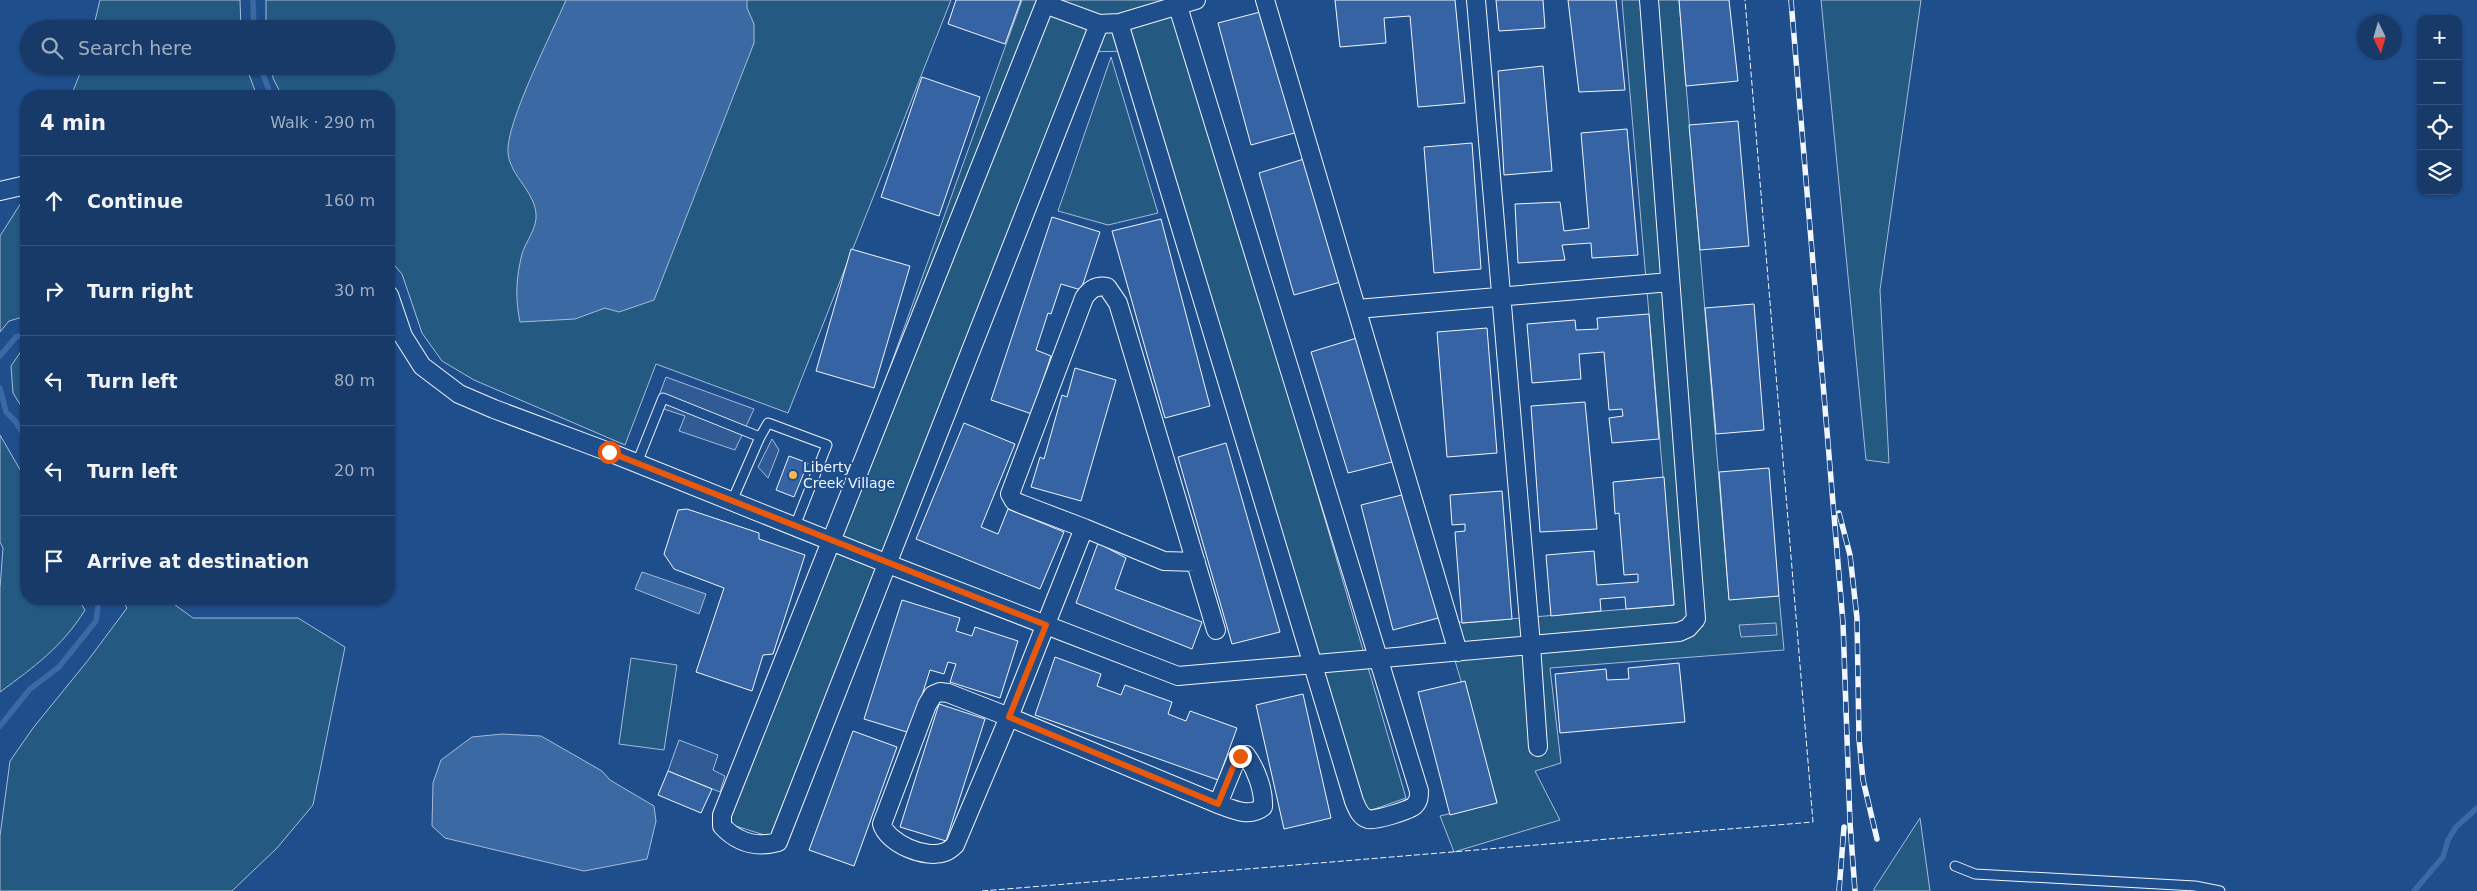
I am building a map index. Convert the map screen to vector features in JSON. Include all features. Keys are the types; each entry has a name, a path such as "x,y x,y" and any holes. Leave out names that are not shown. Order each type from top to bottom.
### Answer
{"street":[{"path":"1099,24 778,842 756,845 743,841 730,835 722,826 722,815 1045,2 1099,24 1119,23 1177,3 1196,0"},
{"path":"1266,0 1458,652"},
{"path":"1476,0 1538,747"},
{"path":"395,313 403,336 422,366 459,394 494,410 637,463 888,564 1178,676 1314,666 1679,632 1688,628 1696,619 1648,0"},
{"path":"1119,23 1354,801 1360,815 1368,819 1378,818 1413,807 1419,799 1419,791 1177,3"},
{"path":"0,191 20,186"},
{"path":"1356,309 1670,282"},
{"path":"1196,562 1164,561 1014,501 1010,494 1084,298 1089,290 1098,286 1107,287 1118,303 1196,562 1216,630"},
{"path":"1084,528 1009,717 954,845 946,852 934,854 907,847 885,834 882,824 933,696 940,692 948,693 1009,717 1218,804"}],"lane":[{"path":"637,463 663,398 760,438"},
{"path":"732,501 768,423 827,445 795,526"},
{"path":"1955,866 1974,874 2195,886 2220,891"}],"shaded area":[{"path":"100,0 240,0 241,20 95,20"},
{"path":"266,0 951,0 788,413 656,364 625,445 474,380 442,361 422,333 402,274 395,266 395,90 279,90 273,75 395,75 395,20 266,20"},
{"path":"566,0 747,0 747,8 754,24 754,43 654,300 619,312 605,308 575,319 520,322 517,304 518,272 522,254 536,219 533,201 510,162 508,153 509,139 522,100"},
{"path":"1022,0 1174,0 1406,798 1366,812 1132,51 1082,52 774,838 726,823"},
{"path":"1622,0 1679,0 1729,599 1779,596 1784,650 1550,668 1561,763 1535,771 1560,820 1454,852 1440,816 1497,802 1442,617 1463,623 1674,605"},
{"path":"1821,0 1921,0 1880,290 1889,463 1866,460"},
{"path":"1111,57 1158,213 1108,225 1058,211"},
{"path":"79,75 249,75 255,90 73,90"},
{"path":"20,204 20,318 9,321 0,332 0,236"},
{"path":"20,353 20,404 13,393 11,366"},
{"path":"666,377 754,409 735,450 679,431 685,416 655,406"},
{"path":"0,435 20,470 20,605 82,605 85,610 67,635 47,656 0,692 0,588 3,548 0,542"},
{"path":"772,439 779,450 768,478 758,467"},
{"path":"642,572 706,594 699,614 635,589"},
{"path":"125,605 175,605 193,618 298,618 345,647 313,805 277,848 232,891 0,891 0,836 10,761 33,728 89,659 127,608"},
{"path":"1776,623 1777,635 1741,637 1739,625"},
{"path":"631,658 677,665 664,750 619,744"},
{"path":"502,734 541,736 602,771 610,780 654,806 656,821 647,859 584,871 445,838 432,826 433,783 441,760 472,737"},
{"path":"679,740 718,755 713,770 725,776 720,792 668,771"},
{"path":"1920,818 1930,891 1874,891 1874,889"}],"building":[{"path":"956,0 1021,0 1005,44 948,24"},
{"path":"1335,0 1455,0 1465,103 1418,107 1410,16 1384,18 1386,43 1340,47"},
{"path":"1496,0 1543,0 1545,28 1499,31"},
{"path":"1568,0 1616,0 1625,90 1579,92"},
{"path":"1679,0 1729,0 1738,81 1686,86"},
{"path":"1264,11 1298,132 1251,145 1218,23"},
{"path":"1543,66 1552,171 1504,175 1498,71"},
{"path":"922,77 980,97 939,216 881,197"},
{"path":"1738,121 1749,246 1700,250 1689,125"},
{"path":"1627,129 1638,255 1592,258 1591,243 1562,245 1565,260 1518,263 1515,204 1560,202 1564,231 1589,228 1581,133"},
{"path":"1472,143 1481,269 1434,273 1424,147"},
{"path":"1307,158 1344,281 1294,295 1259,173"},
{"path":"1052,217 1100,232 1081,290 1061,284 1051,314 1048,313 1036,350 1051,356 1032,414 991,400"},
{"path":"1161,219 1210,406 1165,418 1112,231"},
{"path":"851,249 910,266 874,388 816,371"},
{"path":"1754,304 1764,430 1716,434 1705,308"},
{"path":"1649,314 1659,439 1612,443 1609,418 1623,416 1622,409 1609,410 1604,352 1579,354 1581,379 1532,383 1527,324 1575,320 1576,330 1598,329 1597,318"},
{"path":"1487,328 1497,453 1447,457 1437,332"},
{"path":"1360,337 1396,461 1348,473 1311,352"},
{"path":"1075,368 1116,380 1081,501 1031,487 1040,457 1044,459 1062,395 1067,397"},
{"path":"1585,402 1597,529 1540,532 1531,406"},
{"path":"964,423 1015,444 981,527 998,534 1008,509 1064,532 1040,589 916,539"},
{"path":"1226,443 1280,632 1232,644 1178,457"},
{"path":"789,456 808,463 794,497 776,490"},
{"path":"1769,468 1779,596 1729,600 1719,472"},
{"path":"1664,477 1674,605 1626,609 1625,597 1600,599 1601,611 1551,616 1546,555 1594,551 1597,585 1638,582 1638,574 1624,575 1619,513 1615,514 1613,482"},
{"path":"1502,491 1512,619 1462,623 1455,532 1465,531 1465,524 1452,525 1450,495"},
{"path":"1410,493 1442,617 1393,630 1361,505"},
{"path":"687,509 759,533 759,539 805,555 773,654 763,655 752,691 696,672 724,588 674,569 664,554 678,510"},
{"path":"1098,543 1126,558 1115,589 1202,622 1192,649 1076,603"},
{"path":"902,600 960,618 956,631 972,636 975,627 1018,641 1000,698 950,682 956,664 948,662 944,674 930,670 910,733 864,719"},
{"path":"1055,657 1101,674 1097,686 1121,695 1125,685 1172,702 1168,714 1186,721 1190,711 1237,728 1218,780 1035,715"},
{"path":"1679,663 1685,722 1560,733 1555,674 1606,669 1607,680 1629,679 1628,668"},
{"path":"1465,681 1497,803 1450,815 1418,692"},
{"path":"1303,694 1331,818 1284,829 1256,705"},
{"path":"939,704 985,719 946,841 900,827"},
{"path":"853,731 897,747 854,866 809,850"},
{"path":"668,771 712,789 701,813 658,795"}],"waterway":[{"path":"253,0 254,20"},
{"path":"263,75 269,90"},
{"path":"0,356 16,337 20,335"},
{"path":"0,388 6,412 20,429"},
{"path":"0,726 30,689 59,667 96,621 98,605"},
{"path":"2414,891 2443,857 2448,840 2456,827 2477,808"}],"railway":[{"path":"1791,0 1843,623 1850,823 1855,891"},
{"path":"1839,513 1850,555 1857,618 1859,739 1863,780 1877,839"},
{"path":"1839,891 1844,827"}],"fence":[{"path":"982,891 1813,822 1745,0"}],"place":[{"name":"Liberty Creek Village","path":"793,475"}],"route":[{"path":"609,452 1046,625 1009,717 1218,804 1236,760 1240,756"}]}
